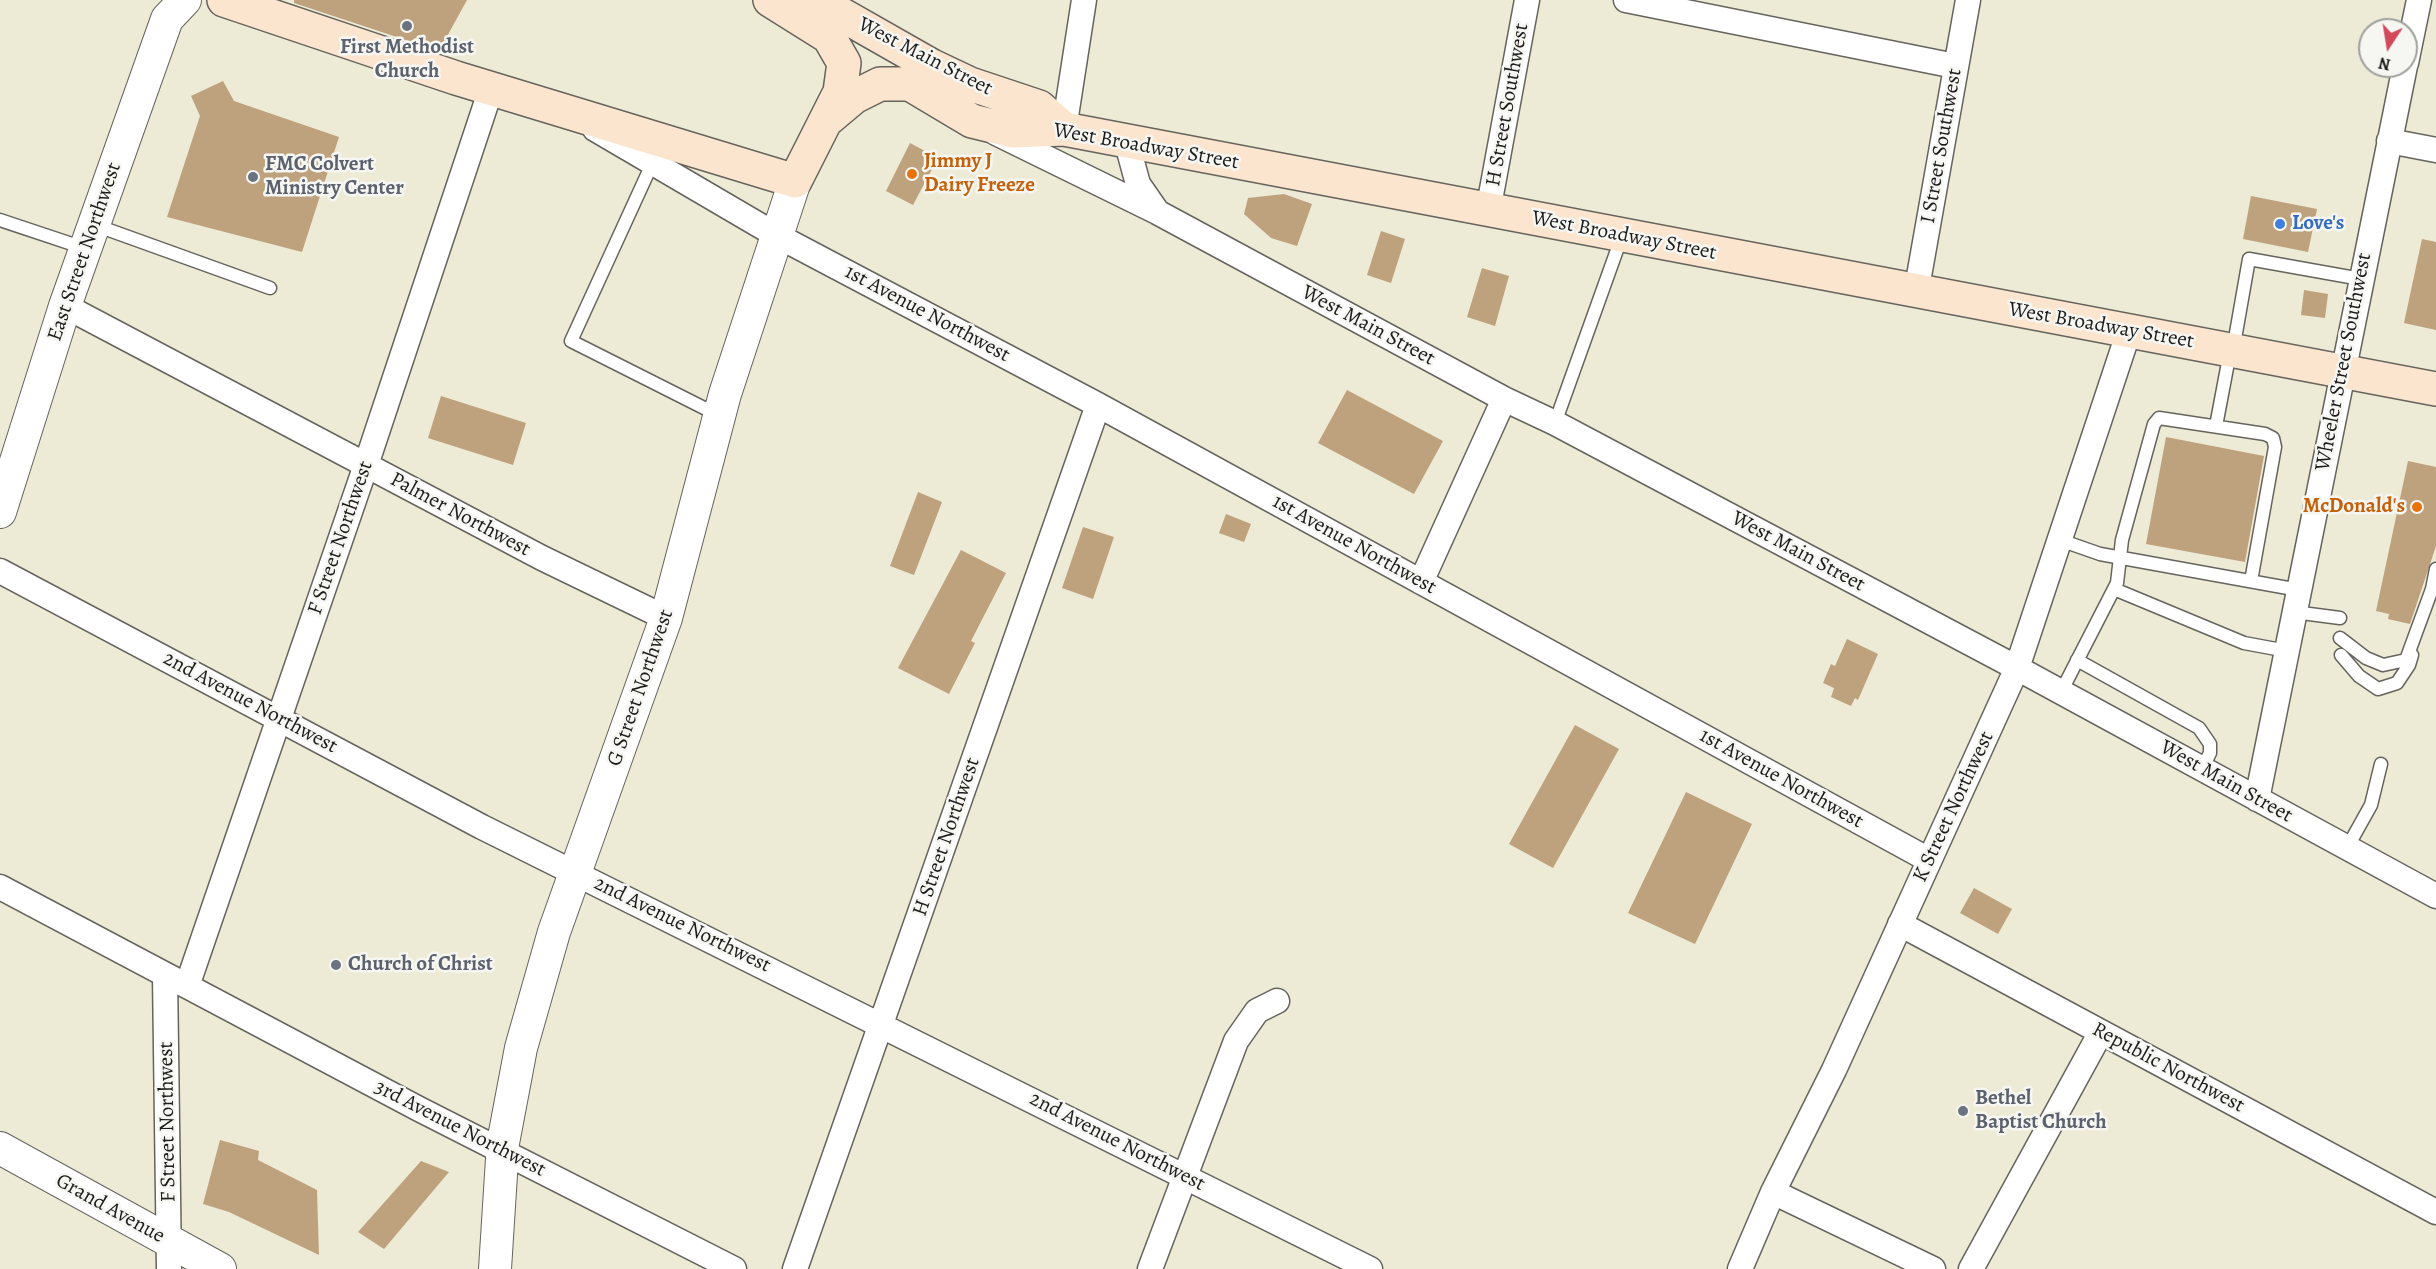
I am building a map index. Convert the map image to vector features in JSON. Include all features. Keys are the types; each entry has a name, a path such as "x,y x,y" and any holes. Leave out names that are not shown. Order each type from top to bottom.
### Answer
{"main road":[{"path":"224,0 491,89 795,181"},
{"name":"West Main Street","path":"770,0 829,37 844,63 840,92 829,118"},
{"name":"West Main Street","path":"816,0 932,66 970,84 1039,107 1064,129"},
{"name":"West Broadway Street","path":"829,118 854,97 880,84 910,84 972,121 1013,131 1064,129 1126,140 1916,293 2436,389"},
{"name":"G Street Northwest","path":"795,181 829,118"}],"street":[{"name":"East Street Northwest","path":"0,512 65,306 167,18 185,0"},
{"path":"1064,129 1084,0"},
{"name":"H Street Southwest","path":"1488,211 1527,0"},
{"path":"1626,0 1955,66"},
{"name":"I Street Southwest","path":"1916,293 1968,0"},
{"name":"Wheeler Street Southwest","path":"2415,18 2419,0"},
{"name":"Wheeler Street Southwest","path":"2257,799 2403,78"},
{"name":"F Street Northwest","path":"187,986 366,465 491,89"},
{"path":"570,112 652,164 776,235"},
{"name":"West Main Street","path":"972,121 1157,212 1504,399 1555,423 2017,668 2436,896"},
{"name":"West Main Street","path":"1126,140 1138,184 1157,212"},
{"path":"2390,141 2436,150"},
{"name":"G Street Northwest","path":"495,1269 503,1151 521,1048 554,932 666,618 719,416 795,181"},
{"name":"1st Avenue Northwest","path":"776,235 1098,405 1929,860"},
{"name":"Palmer Northwest","path":"65,306 542,558 666,618"},
{"name":"K Street Northwest","path":"1740,1269 1773,1192 1834,1070 2017,668 2129,331"},
{"path":"1421,582 1504,399"},
{"name":"H Street Northwest","path":"795,1269 1098,405"},
{"name":"2nd Avenue Northwest","path":"0,571 576,873 1370,1269"},
{"path":"0,887 165,975"},
{"name":"Republic Northwest","path":"1900,924 2436,1212"},
{"name":"F Street Northwest","path":"165,975 169,1255"},
{"name":"3rd Avenue Northwest","path":"165,975 734,1269"},
{"path":"1150,1269 1236,1041 1257,1011 1277,1001"},
{"path":"1971,1269 2101,1032"},
{"name":"Grand Avenue","path":"0,1148 169,1255 220,1269"},
{"path":"1773,1192 1933,1269"}],"lane":[{"path":"652,164 571,341 719,416"},
{"path":"0,220 89,236 270,288"},
{"path":"1555,423 1622,236"},
{"path":"2216,426 2249,259 2361,279"},
{"path":"2061,692 2114,589 2122,540 2154,424 2159,418 2169,417 2265,434 2272,438 2275,447 2251,581"},
{"path":"2060,540 2100,554 2251,581 2340,618"},
{"path":"2341,655 2359,676 2378,689 2397,683 2409,665 2436,569"},
{"path":"2114,589 2244,643 2287,651"},
{"path":"2340,638 2366,658 2383,665 2406,660 2418,631"},
{"path":"2077,660 2199,728 2210,744 2210,753 2202,769"},
{"path":"2347,848 2371,805 2380,764"}],"building":[{"name":"First Methodist Church","path":"294,0 467,0 439,51 294,3"},
{"name":"FMC Colvert Ministry Center","path":"223,81 234,101 339,137 302,252 167,217 200,116 191,96"},
{"name":"Jimmy J Dairy Freeze","path":"910,143 938,158 913,205 886,191"},
{"path":"1284,194 1312,204 1297,246 1271,238 1244,214 1248,198"},
{"name":"Love's","path":"2251,196 2317,209 2308,252 2243,239"},
{"path":"1381,231 1405,239 1391,283 1367,275"},
{"path":"2422,239 2436,242 2436,330 2404,323"},
{"path":"1482,268 1509,276 1495,326 1467,317"},
{"path":"2304,290 2328,294 2325,318 2301,315"},
{"path":"1347,390 1443,441 1414,494 1318,443"},
{"path":"441,396 526,423 513,465 428,438"},
{"path":"2166,437 2264,456 2245,562 2146,544"},
{"name":"McDonald's","path":"2408,461 2436,467 2436,546 2410,624 2388,619 2389,614 2376,611"},
{"path":"918,492 942,502 914,575 890,566"},
{"path":"1226,514 1251,524 1244,542 1219,533"},
{"path":"1083,527 1114,537 1093,599 1062,588"},
{"path":"961,550 1006,573 971,641 975,643 949,694 898,668"},
{"path":"1847,639 1878,654 1858,700 1855,698 1851,706 1831,697 1834,688 1823,683 1831,664 1835,666"},
{"path":"1575,725 1619,749 1553,868 1509,844"},
{"path":"1686,792 1752,824 1695,944 1628,913"},
{"path":"1974,888 2012,909 1998,934 1960,913"},
{"path":"220,1140 259,1151 258,1160 317,1190 319,1255 229,1212 203,1204"},
{"path":"421,1161 449,1172 384,1249 358,1232"}],"place":[{"name":"First Methodist Church","path":"407,26"},
{"name":"Jimmy J Dairy Freeze","path":"912,174"},
{"name":"FMC Colvert Ministry Center","path":"253,177"},
{"name":"Love's","path":"2280,224"},
{"name":"McDonald's","path":"2417,507"},
{"name":"Church of Christ","path":"336,965"},
{"name":"Bethel Baptist Church","path":"1963,1111"}]}
